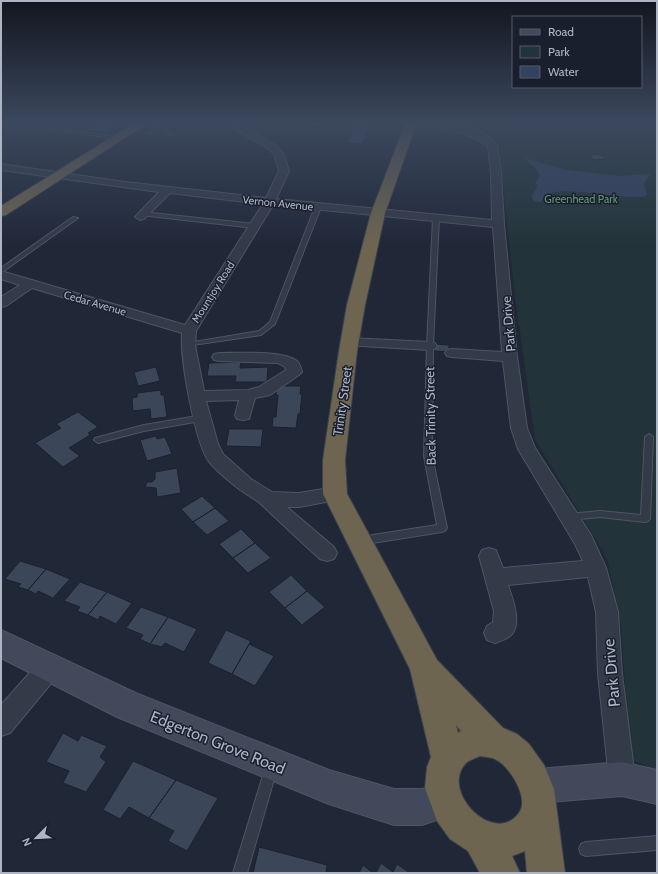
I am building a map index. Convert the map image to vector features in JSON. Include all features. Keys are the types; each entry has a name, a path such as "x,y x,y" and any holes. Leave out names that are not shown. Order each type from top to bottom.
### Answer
{"highway":[{"path":"1,212 78,163"},
{"name":"Trinity Street","path":"396,163 378,213 356,305 334,460 335,494 425,667 448,758"},
{"name":"Trinity Street","path":"425,667 492,741"},
{"path":"537,797 533,822 524,833 511,840 496,842 481,839 465,830 453,817 445,800 442,785 443,771 448,758 456,749 467,743 479,740 492,741 507,747 520,757 530,770 537,797 546,873"},
{"path":"481,839 501,873"}],"street":[{"name":"Vernon Avenue","path":"8,163 57,176 167,190 269,202 498,224"},
{"name":"Mountjoy Road","path":"189,338 269,202 284,171 281,163"},
{"name":"Park Drive","path":"494,163 498,224 510,357 519,428 527,449 584,541 596,568 607,612 610,674 622,779"},
{"path":"141,215 167,190"},
{"name":"Cedar Avenue","path":"1,275 189,338"},
{"path":"1,303 30,284"},
{"path":"189,338 197,396 209,444 216,458 245,484 268,499 327,554"},
{"path":"350,342 430,346"},
{"path":"452,354 510,357"},
{"path":"197,396 248,395 264,390 294,372 292,364 280,359 219,357"},
{"path":"243,415 248,395"},
{"path":"268,499 298,500 335,494"},
{"path":"489,556 505,611 504,627 495,633"},
{"path":"495,577 596,568"},
{"name":"Edgerton Grove Road","path":"1,643 128,706 329,787 394,807 422,807 445,800"},
{"path":"1,724 50,667"},
{"path":"537,797 622,779 657,786"}],"lane":[{"path":"189,338 261,333 273,323 318,207"},
{"path":"141,215 255,226"},
{"path":"1,271 75,218"},
{"name":"Back Trinity Street","path":"360,541 442,528 428,456 430,346 436,218"},
{"path":"98,440 144,428 203,418"},
{"path":"568,517 600,514 645,519 648,437"},
{"path":"240,873 254,821 272,764"},
{"path":"586,849 657,843"}],"green space":[{"name":"Greenhead Park","path":"501,163 657,163 657,771 630,759 621,624 607,558 535,439 514,288"}],"water":[{"path":"530,163 542,163 567,170 621,176 650,175 644,183 647,195 641,197 561,191 550,194 540,202 534,201 532,198 537,185 535,183 540,176"}],"building":[{"path":"435,344 449,345 449,352 435,351"},
{"path":"241,362 240,368 268,367 267,382 235,382 236,376 207,376 209,363"},
{"path":"156,367 160,381 138,386 134,372"},
{"path":"277,386 301,386 300,394 302,394 300,414 298,414 296,428 272,427 273,417 276,417 278,395 276,395"},
{"path":"161,390 161,395 164,395 167,417 151,419 150,409 133,411 132,398 137,397 137,393"},
{"path":"78,412 98,427 88,433 90,435 69,448 80,456 63,467 35,443 61,428 56,424"},
{"path":"229,429 263,429 261,447 226,446"},
{"path":"156,436 157,439 165,437 172,454 147,461 140,440"},
{"path":"177,468 181,493 157,497 156,488 145,487 147,482 152,482 155,479 155,472"},
{"path":"202,496 215,508 193,522 181,509"},
{"path":"215,508 229,521 207,535 193,522"},
{"path":"241,529 255,543 233,558 219,544"},
{"path":"255,543 271,558 248,573 233,558"},
{"path":"20,561 46,569 28,590 18,587 21,584 5,579"},
{"path":"46,569 70,579 53,598 38,591 36,594 28,590"},
{"path":"291,575 307,591 285,608 269,592"},
{"path":"80,582 107,592 88,615 77,611 80,607 64,601"},
{"path":"307,591 325,607 302,625 285,608"},
{"path":"107,592 132,603 116,624 100,616 98,620 88,615"},
{"path":"141,607 168,617 150,644 140,639 143,635 126,628"},
{"path":"168,617 197,629 184,652 165,643 162,647 150,644"},
{"path":"226,630 251,641 232,674 208,663"},
{"path":"249,644 274,656 255,686 232,674"},
{"path":"63,733 78,741 81,735 107,746 100,757 106,762 86,792 63,783 69,771 46,762"},
{"path":"133,761 176,780 149,818 129,807 120,819 103,810"},
{"path":"176,780 218,798 187,851 168,841 174,831 149,818"},
{"path":"259,847 327,865 326,873 253,873"},
{"path":"381,863 393,872 397,864 410,873 376,873"},
{"path":"363,865 373,873 359,873"}]}
